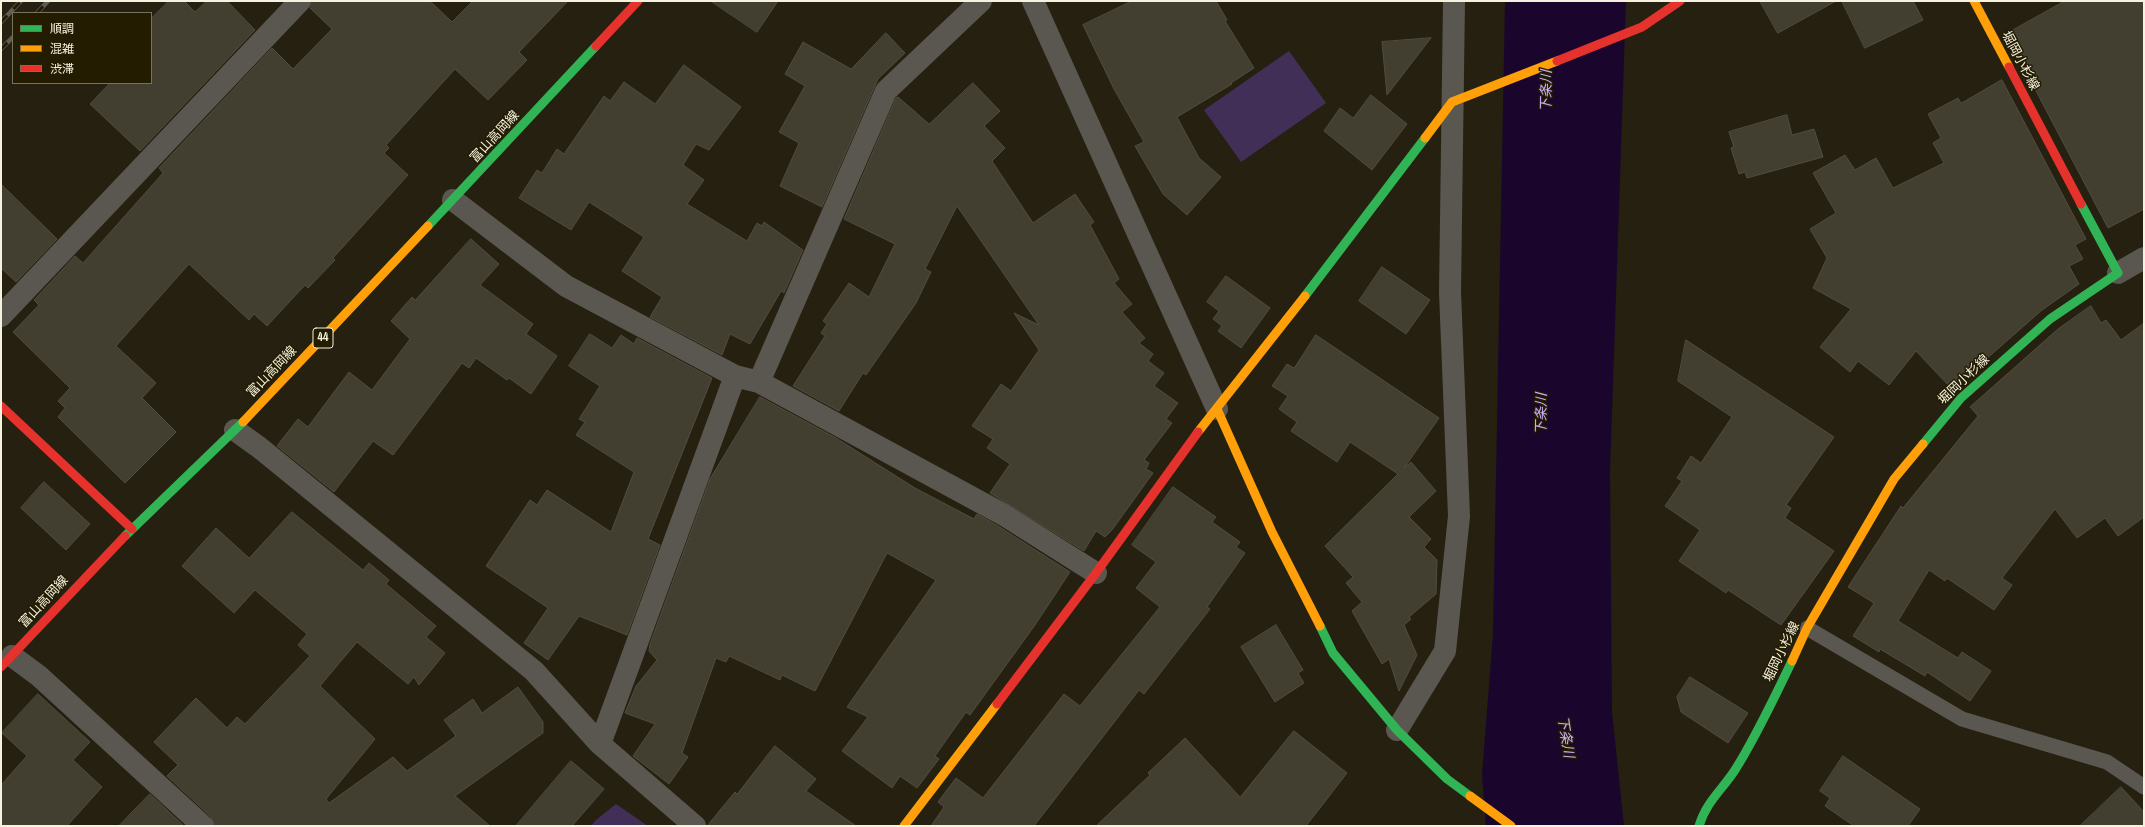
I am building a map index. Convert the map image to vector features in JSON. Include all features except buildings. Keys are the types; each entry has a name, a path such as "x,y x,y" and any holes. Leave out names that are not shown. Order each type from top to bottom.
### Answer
{"main road":[{"name":"富山高岡線","path":"6,661 132,529 235,430 454,200 638,1"},
{"path":"904,826 1096,573 1217,409 1345,245 1452,102 1642,28 1680,1"},
{"name":"堀岡小杉線","path":"1699,826 1713,796 1734,771 1768,712 1807,628 1894,480 1961,398 2050,319 2118,273 1974,1"},
{"path":"1,406 132,529"},
{"path":"1217,409 1272,532 1333,653 1397,730 1447,779 1511,826"}],"street":[{"path":"1,316 300,1"},
{"path":"759,382 886,91 981,1"},
{"path":"1033,1 1217,409"},
{"path":"1397,730 1445,651 1459,516 1450,292 1454,1"},
{"path":"454,200 566,286 736,376 759,382 1004,515 1096,573"},
{"path":"2118,273 2144,258"},
{"path":"600,744 736,376"},
{"path":"235,430 266,453 534,671 600,744 695,826"},
{"path":"6,661 39,676 202,826"}],"lane":[{"path":"1807,628 1962,720 2107,762 2144,787"}],"shaded area":[{"path":"1289,51 1326,103 1241,162 1204,110"},
{"path":"616,804 648,826 591,826 596,820"}],"water":[{"name":"下条川","path":"1505,1 1626,1 1610,472 1612,712 1624,826 1486,826 1482,775 1493,634"}],"railway":[{"path":"1,22 21,1"},
{"path":"38,12 48,1"},
{"path":"1,49 12,38"}],"traffic: fast":[{"path":"428,226 596,46"},
{"path":"1305,296 1425,138"},
{"path":"1923,444 1961,398 2050,319 2118,273 2081,204"},
{"path":"125,536 243,422"},
{"path":"1320,626 1333,653 1397,730 1447,779 1470,796"},
{"path":"1699,826 1710,803 1735,770 1751,743 1792,661"}],"traffic: slow":[{"path":"1974,1 2009,67"},
{"path":"1425,138 1452,102 1557,61"},
{"path":"243,422 428,226"},
{"path":"1198,432 1305,296"},
{"path":"1217,409 1272,532 1320,626"},
{"path":"1792,661 1807,628 1894,479 1923,444"},
{"path":"904,826 997,704"},
{"path":"1470,796 1511,826"}],"traffic: jam":[{"path":"596,46 638,1"},
{"path":"1557,61 1642,27 1680,1"},
{"path":"2009,67 2081,204"},
{"path":"1,406 132,529"},
{"path":"997,704 1096,573 1198,432"},
{"path":"1,667 125,536"}]}
